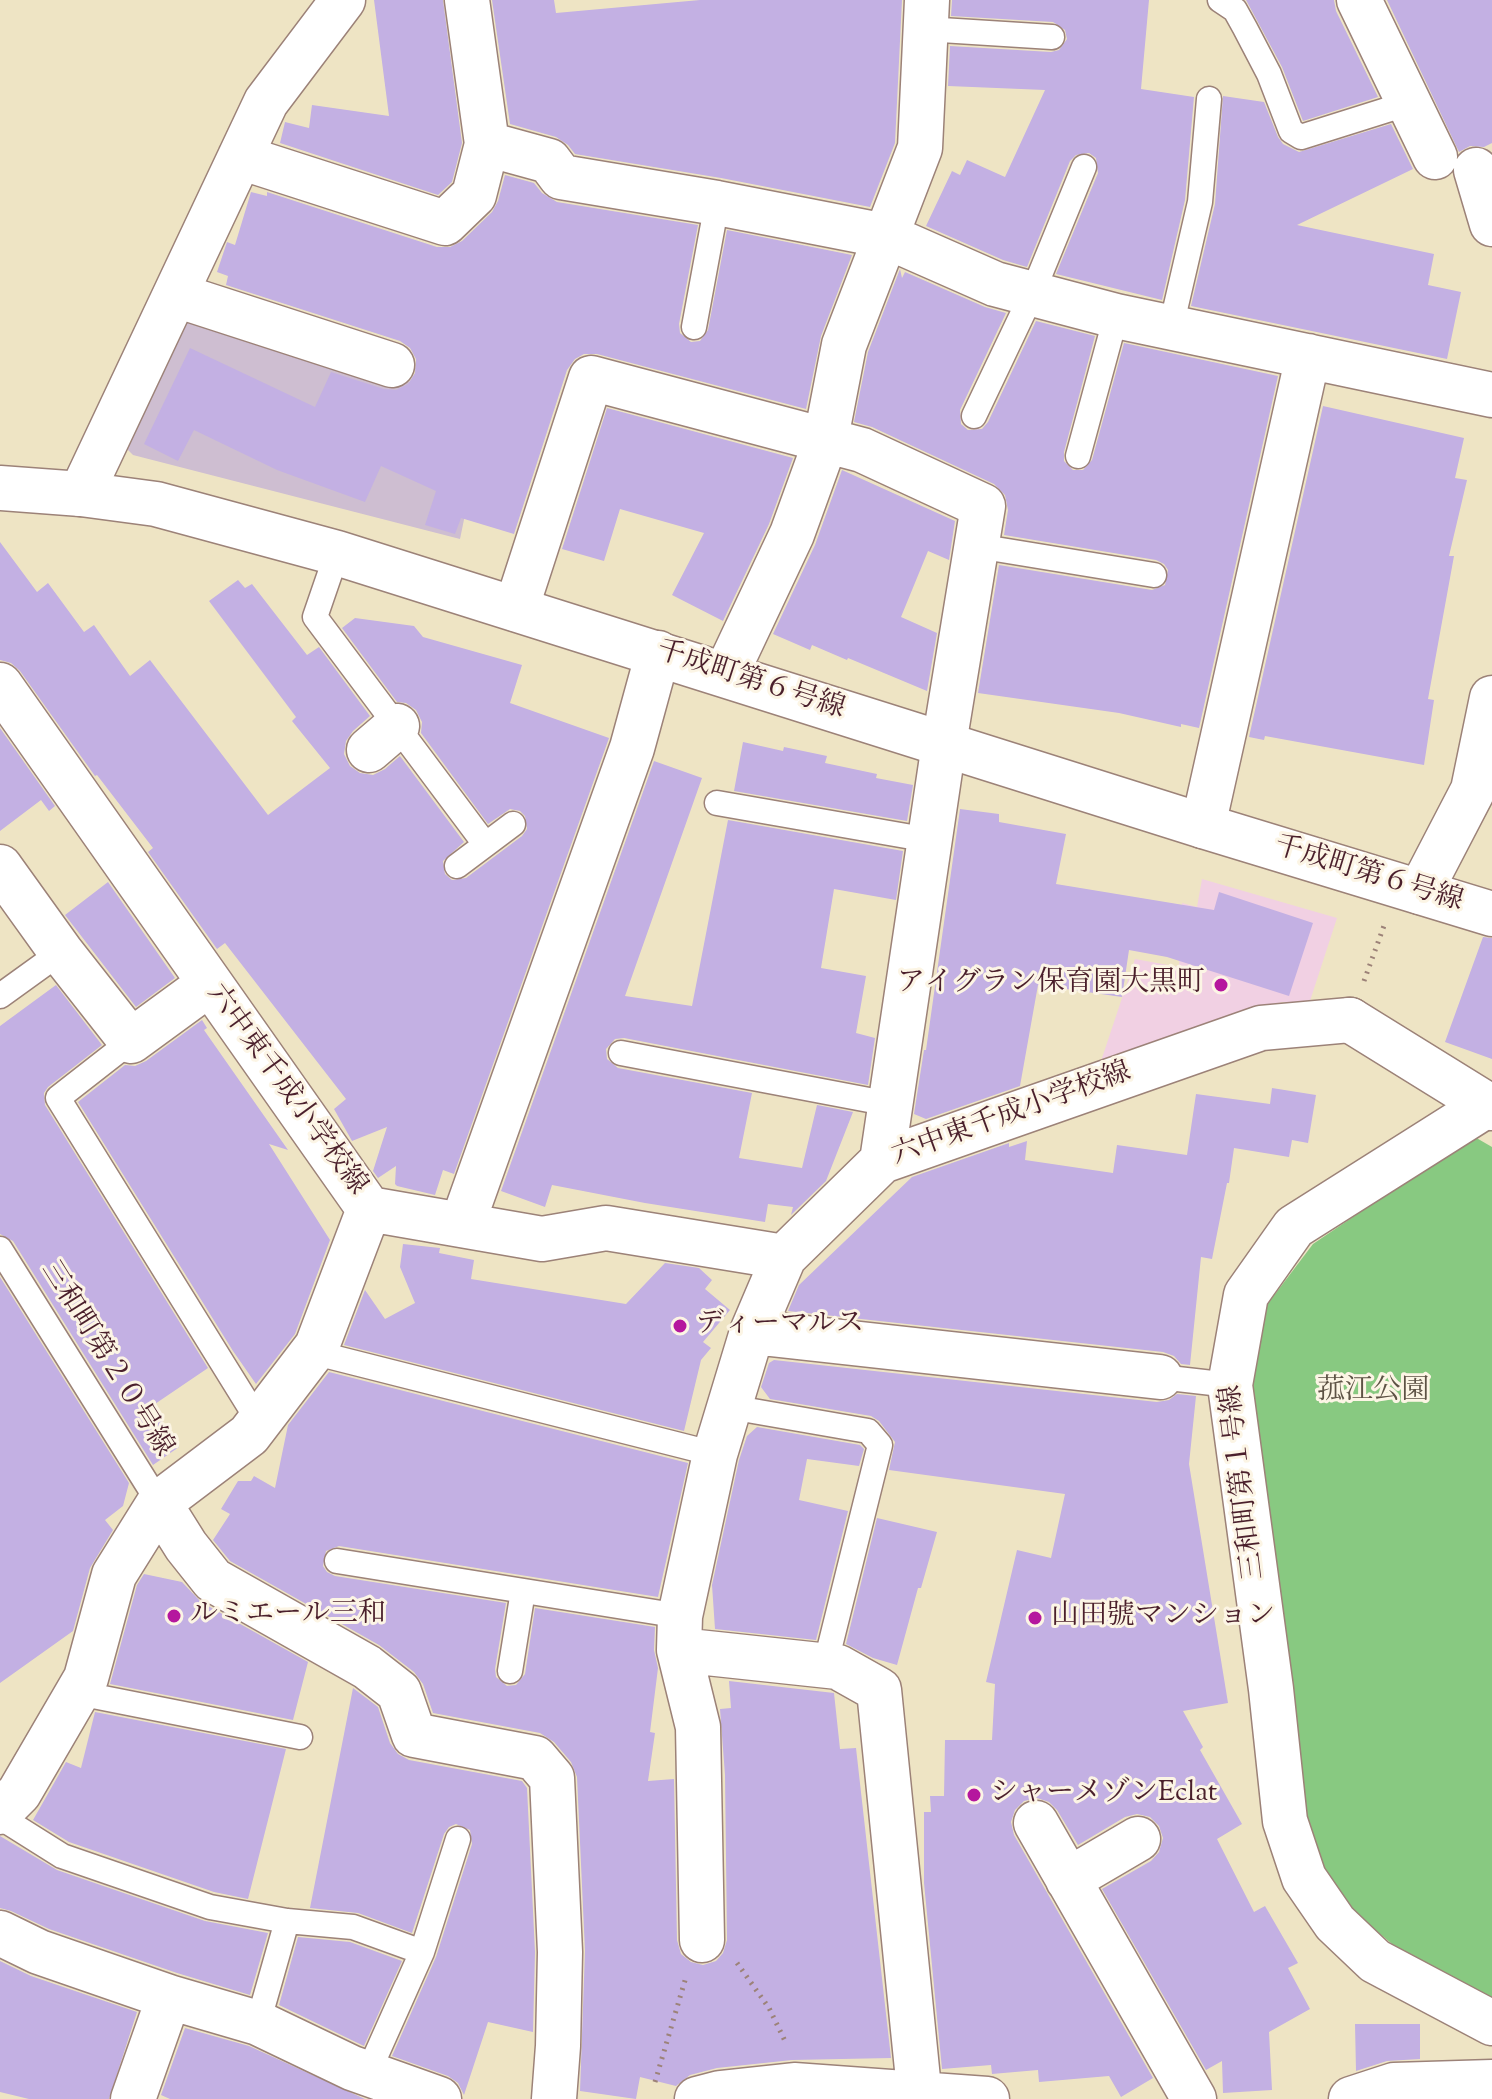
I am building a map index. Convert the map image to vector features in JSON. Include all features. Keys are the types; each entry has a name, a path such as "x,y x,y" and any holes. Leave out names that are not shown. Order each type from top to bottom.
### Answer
{"street":[{"path":"81,494 266,102 343,0"},
{"path":"240,157 445,223 474,195 487,144 467,0"},
{"path":"1359,0 1435,157"},
{"path":"726,674 792,534 825,443 844,345 920,148 926,15"},
{"path":"487,144 549,161 561,177 886,236 995,284 1116,316 1492,395"},
{"path":"1476,170 1492,224"},
{"path":"176,295 392,365"},
{"path":"1203,826 1308,356"},
{"path":"516,609 591,378 825,443 862,450 983,506 929,840 882,1161"},
{"name":"千成町第６号線","path":"0,488 156,504 337,553 1492,914"},
{"path":"462,1225 632,748 658,653"},
{"name":"六中東千成小学校線","path":"0,685 369,1209 542,1239 606,1228 784,1257 882,1161 1261,1028 1350,1020"},
{"path":"1420,892 1483,792 1492,698"},
{"path":"0,867 131,1041 209,984"},
{"path":"1350,1020 1489,1106"},
{"name":"三和町第１号線","path":"1489,1106 1294,1227 1246,1295 1230,1385 1271,1689 1285,1821 1304,1878 1335,1923 1375,1961 1492,2023"},
{"path":"0,1815 19,1793 86,1678 114,1575 159,1503 249,1435 317,1346 369,1209"},
{"path":"702,1940 698,1727 680,1633 715,1454 752,1332 784,1257"},
{"path":"752,1332 1160,1377"},
{"path":"159,1503 186,1546 213,1580 367,1667 399,1692 414,1735 535,1758 552,1778 560,1952 554,2099"},
{"path":"680,1633 838,1667 879,1690 920,2096"},
{"path":"1036,1823 1194,2099"},
{"path":"1068,1880 1138,1839"},
{"path":"0,1933 39,1952 169,1997 258,2023 354,2080 439,2099"},
{"path":"133,2099 169,1997"},
{"path":"697,2099 720,2093 794,2085 987,2099"},
{"path":"1351,2099 1394,2085 1478,2088"}],"lane":[{"path":"1220,0 1235,10 1269,74 1291,131 1301,137 1409,103"},
{"path":"926,15 1052,37"},
{"path":"1171,327 1200,202 1209,99"},
{"path":"974,416 1032,294 1084,167"},
{"path":"694,327 717,203"},
{"path":"1078,456 1116,316"},
{"path":"977,546 1154,575"},
{"path":"337,553 315,617 383,738 485,844"},
{"path":"717,803 929,840"},
{"path":"457,866 513,824"},
{"path":"0,996 61,952"},
{"path":"131,1041 58,1098 259,1422"},
{"path":"621,1053 890,1104"},
{"name":"三和町第２０号線","path":"0,1249 159,1503"},
{"path":"312,1352 715,1454"},
{"path":"1160,1377 1230,1385"},
{"path":"730,1407 868,1431 880,1445 825,1666"},
{"path":"337,1561 523,1591 680,1633"},
{"path":"510,1671 523,1591"},
{"path":"78,1693 300,1737"},
{"path":"0,1815 62,1856 129,1881 210,1907 287,1921 353,1927 422,1952"},
{"path":"354,2080 422,1952 458,1839"},
{"path":"258,2023 287,1921"}],"path":[{"path":"1350,1020 1386,919"},
{"path":"655,2083 684,1981 702,1940 735,1961 769,2008 789,2047 794,2085"}],"shaded area":[{"path":"186,321 488,403 460,539 133,455 126,448"},
{"name":"アイグラン保育園大黒町","path":"1202,879 1337,918 1309,1004 1282,1002 1101,1061 1135,959 1179,967 1182,903 1197,907"}],"green space":[{"name":"菰江公園","path":"1473,1136 1492,1147 1492,1999 1392,1944 1353,1911 1324,1871 1308,1824 1252,1392 1266,1306 1313,1244"}],"building":[{"path":"374,0 443,0 462,143 452,182 438,195 280,143 285,122 309,128 312,105 389,116"},
{"path":"492,0 554,0 556,13 700,0 902,0 895,143 870,207 575,154 556,137 510,124"},
{"path":"952,0 1149,0 1141,89 1194,97 1185,200 1162,300 1056,274 1098,173 1096,158 1089,153 1076,155 1070,161 1027,267 1003,260 926,226 952,171 960,175 967,160 1005,177 1045,90 948,86 950,46 1051,52 1059,50 1067,39 1065,30 1053,22 951,16"},
{"path":"1246,0 1334,0 1336,11 1378,97 1303,121 1282,67"},
{"path":"1387,0 1492,0 1492,143 1484,147 1470,146 1459,152"},
{"path":"1223,96 1264,102 1278,137 1283,144 1299,152 1391,124 1413,169 1297,225 1434,254 1428,285 1461,292 1447,359 1191,306 1215,204"},
{"path":"505,175 534,183 542,193 557,202 698,225 679,324 680,333 691,342 700,341 708,330 727,230 852,255 821,336 806,409 597,354 584,354 575,359 567,370 514,534 461,518 455,534 425,525 436,491 381,466 365,502 277,470 194,430 178,461 144,444 190,348 315,407 331,372 396,390 408,384 415,373 416,359 410,348 400,341 226,285 228,276 217,272 227,242 235,245 251,192 267,196 267,192 437,247 450,247 462,241 492,212"},
{"path":"900,269 902,278 905,272 1006,313 960,410 961,424 968,430 982,429 988,422 1036,321 1095,336 1064,452 1064,461 1073,470 1083,470 1092,460 1124,343 1278,376 1199,728 978,693 999,565 1152,590 1165,585 1168,570 1156,560 1004,535 1008,510 1005,495 994,484 872,427 854,422 868,352"},
{"path":"1323,406 1464,438 1455,478 1467,480 1449,556 1454,556 1428,699 1434,700 1424,765 1265,736 1264,740 1249,737"},
{"path":"607,408 793,458 769,524 723,621 672,595 704,533 620,509 604,561 562,549"},
{"path":"842,470 955,521 949,560 928,551 901,617 937,633 927,691 848,658 812,645 810,650 773,634 815,545"},
{"path":"0,542 37,592 48,583 84,632 94,625 130,676 150,660 268,815 330,768 292,721 296,717 209,601 238,580 245,588 252,584 307,655 319,647 370,716 346,741 344,754 350,766 360,773 373,775 400,756 464,842 443,861 445,874 452,880 466,878 522,836 527,829 525,816 520,811 510,809 488,824 421,733 422,722 416,710 406,703 397,702 342,628 355,618 414,626 423,637 522,665 510,703 609,738 454,1174 443,1170 435,1195 397,1186 396,1166 378,1178 373,1171 387,1127 352,1141 334,1109 346,1099 225,943 217,949 148,852 153,848 95,776 20,671 11,663 0,660"},
{"path":"0,728 55,806 49,811 41,800 0,831"},
{"path":"743,742 827,756 825,763 913,785 907,821 734,791"},
{"path":"654,761 702,778 625,996 692,1006 728,820 903,851 896,900 834,889 821,968 866,976 856,1033 875,1038 868,1085 624,1038 615,1039 606,1049 607,1059 618,1068 752,1093 739,1158 802,1168 817,1105 853,1112 826,1181 791,1215 793,1207 768,1204 765,1222 552,1185 545,1207 501,1191"},
{"path":"960,809 999,814 999,822 1066,834 1056,884 1214,910 1219,892 1313,923 1289,996 1167,957 1129,950 1122,997 1038,985 1020,1086 926,1119 914,1114"},
{"path":"108,882 175,978 136,1007 65,915"},
{"path":"1483,937 1492,938 1492,1059 1445,1042"},
{"path":"56,985 102,1045 48,1087 44,1093 45,1105 208,1368 152,1406 179,1447 153,1465 13,1241 0,1234 0,1026"},
{"path":"202,1020 207,1028 204,1030 288,1150 269,1144 330,1240 295,1334 256,1384 78,1102 125,1065 135,1066 146,1061"},
{"path":"1272,1088 1316,1095 1308,1143 1292,1140 1289,1157 1234,1148 1212,1259 1201,1257 1190,1365 1181,1364 1174,1356 1163,1352 788,1311 799,1285 912,1177 1009,1143 1009,1147 1027,1141 1025,1160 1113,1173 1117,1145 1187,1155 1196,1094 1270,1104"},
{"path":"403,1244 440,1248 439,1253 474,1260 471,1279 626,1304 665,1263 699,1268 712,1280 705,1289 730,1310 703,1342 711,1348 701,1360 684,1431 344,1345 365,1290 385,1319 415,1303 400,1267"},
{"path":"0,1277 129,1483 123,1506 105,1520 113,1530 90,1568 73,1631 0,1683"},
{"path":"774,1360 1157,1402 1169,1400 1177,1394 1196,1396 1189,1464 1228,1703 1183,1711 1203,1747 1200,1750 1242,1824 1217,1839 1254,1912 1265,1906 1298,1963 1288,1968 1310,2009 1269,2032 1272,2090 1223,2093 1222,2061 1206,2070 1102,1889 1151,1861 1159,1852 1163,1838 1159,1826 1150,1817 1137,1814 1125,1817 1078,1845 1057,1810 1049,1802 1037,1798 1024,1801 1015,1810 1011,1822 1014,1835 1153,2078 1121,2097 1109,2076 1039,2082 1038,2070 992,2074 991,2065 942,2069 924,1883 924,1812 931,1812 930,1796 944,1796 945,1740 992,1740 995,1684 986,1682 1017,1550 1051,1558 1065,1494 889,1470 895,1442 879,1421 871,1416 770,1399 761,1387 769,1363"},
{"path":"329,1372 688,1463 658,1597 339,1546 326,1551 323,1566 335,1576 506,1603 495,1669 496,1677 507,1686 516,1685 525,1674 535,1608 655,1627 654,1650 658,1668 650,1732 655,1733 648,1781 674,1779 677,1940 681,1954 691,1962 703,1965 716,1961 723,1953 727,1940 725,1775 720,1709 731,1708 729,1681 834,1693 840,1749 856,1748 891,2058 792,2060 717,2068 690,2075 676,2086 640,2077 636,2099 580,2091 585,1951 577,1777 571,1762 554,1742 540,1733 433,1713 423,1684 414,1672 379,1645 230,1561 213,1540 230,1514 221,1509 238,1481 251,1481 254,1476 275,1488 288,1425"},
{"path":"757,1427 860,1445 864,1449 859,1466 807,1459 799,1500 848,1511 816,1640 715,1629 712,1585 739,1460 747,1436"},
{"path":"877,1518 937,1532 897,1665 873,1658 846,1644"},
{"path":"144,1574 182,1582 201,1602 308,1662 293,1720 110,1684 137,1585"},
{"path":"353,1688 378,1707 390,1743 398,1754 409,1760 522,1781 527,1788 535,1952 533,2032 488,2022 464,2095 458,2083 448,2076 392,2056 436,1957 472,1844 470,1830 456,1824 444,1834 412,1933 358,1913 310,1908"},
{"path":"95,1712 286,1749 248,1899 214,1892 69,1842 33,1820 66,1762 81,1768"},
{"path":"0,1836 57,1870 205,1921 268,1933 250,1995 49,1929 0,1908"},
{"path":"298,1937 350,1942 402,1961 364,2046 279,2005"},
{"path":"0,1961 31,1976 137,2012 109,2099 29,2099 0,2092"},
{"path":"1355,2024 1420,2024 1420,2059 1387,2061 1356,2071"},
{"path":"185,2028 249,2046 365,2099 170,2099 161,2095"}],"place":[{"name":"アイグラン保育園大黒町","path":"1221,985"},
{"name":"ディーマルス","path":"680,1326"},
{"name":"ルミエール三和","path":"174,1616"},
{"name":"山田號マンション","path":"1035,1618"},
{"name":"シャーメゾンEclat","path":"974,1795"}]}
